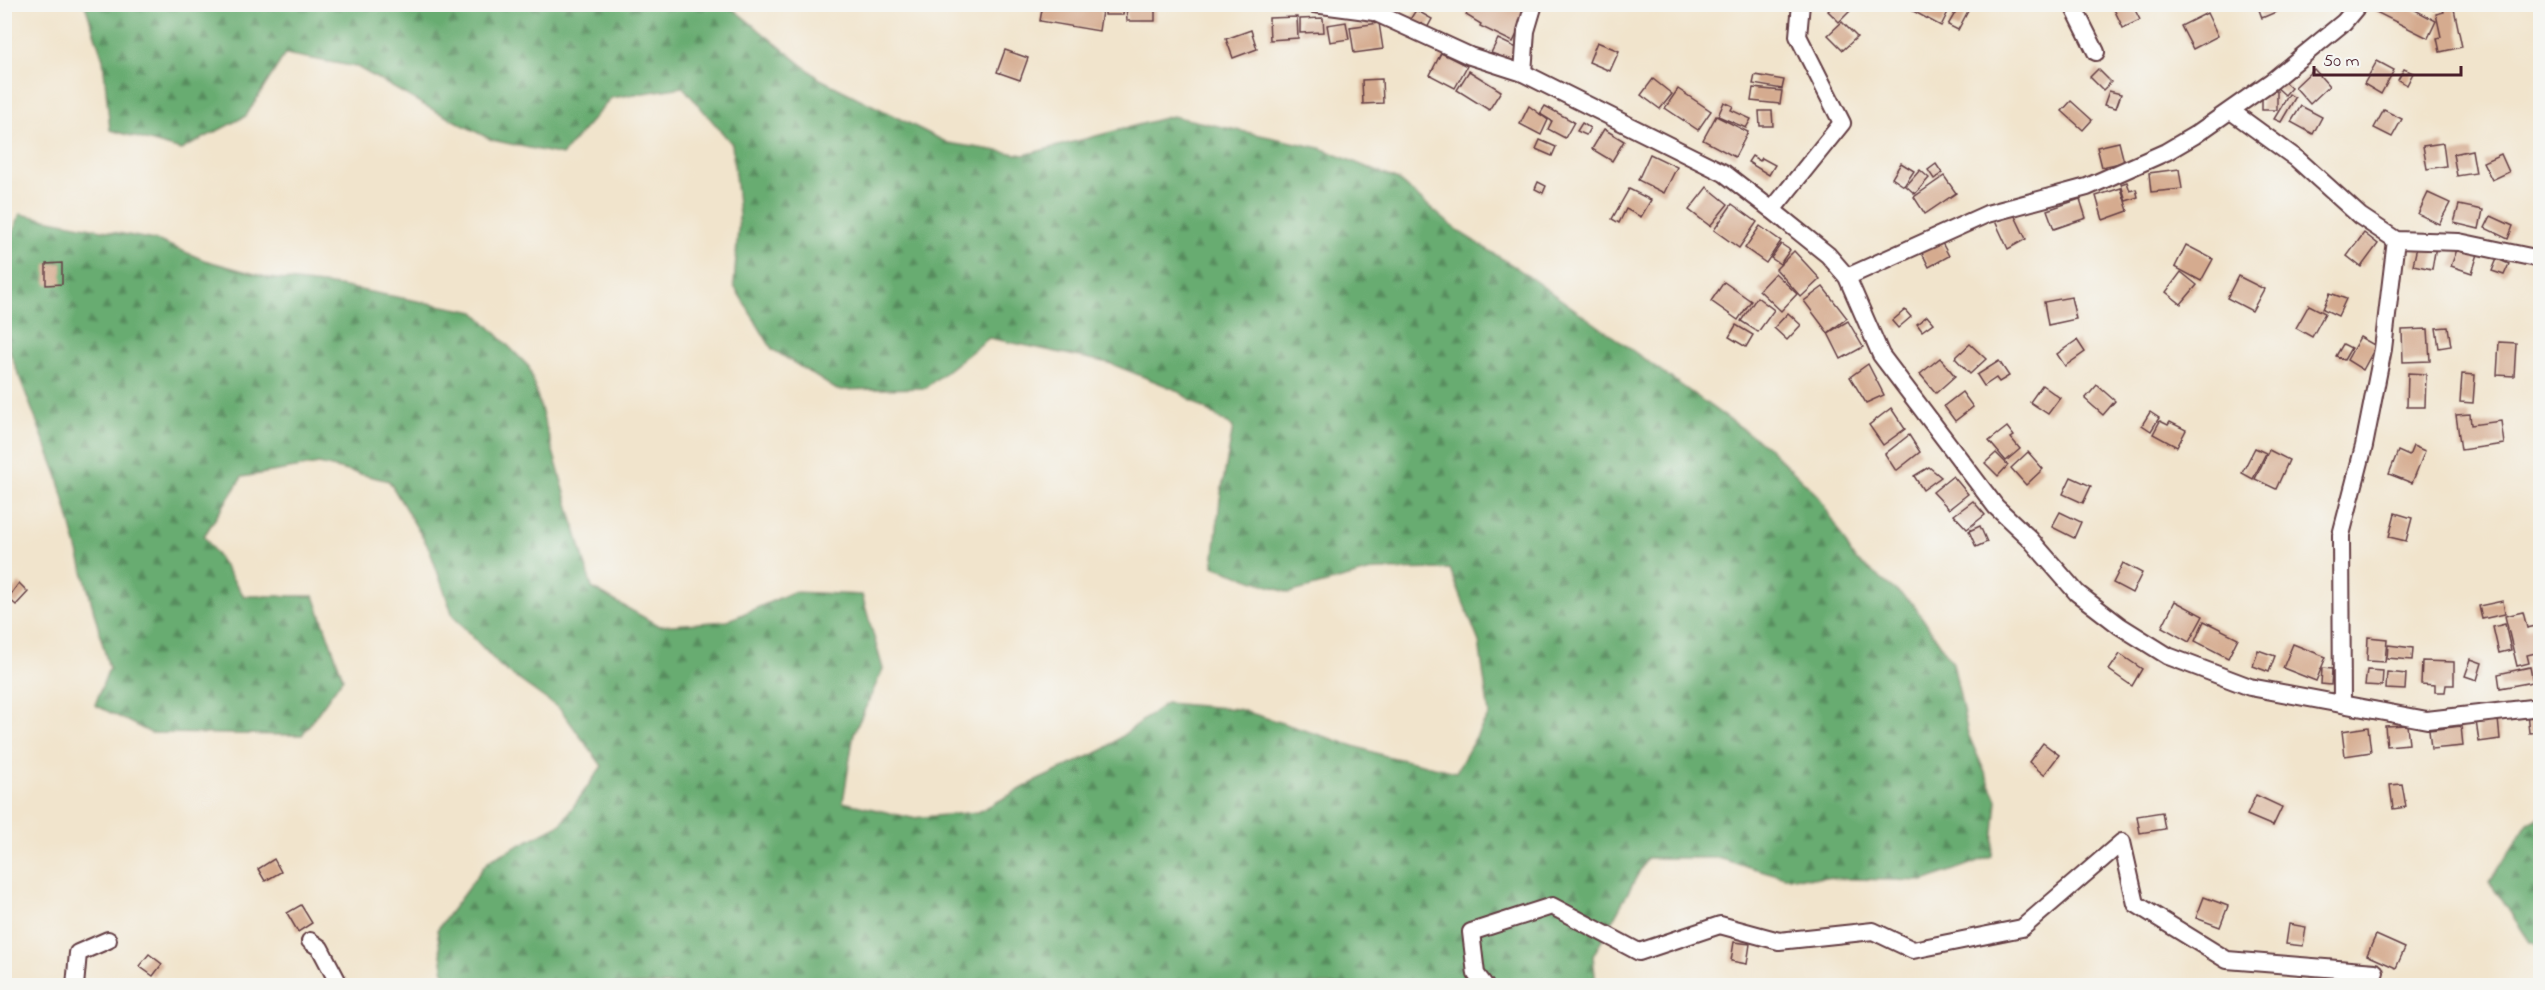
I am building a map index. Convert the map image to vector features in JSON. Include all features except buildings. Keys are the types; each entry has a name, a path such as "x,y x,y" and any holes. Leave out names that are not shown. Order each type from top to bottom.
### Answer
{"street":[{"path":"1314,4 1374,12 1470,56 1523,73 1724,174 1772,210 1828,255 1847,277 1881,355 1996,507 2030,539 2077,594 2120,626 2168,656 2250,687 2427,720 2541,707"},
{"path":"1523,73 1526,32 1534,4"},
{"path":"1772,210 1842,123 1798,36 1801,4"},
{"path":"2072,4 2096,52"},
{"path":"1847,277 1987,214 2012,209 2097,183 2166,152 2232,111 2272,81 2344,22 2359,4"},
{"path":"2232,111 2297,159 2360,216 2396,240 2459,242 2541,259"},
{"path":"2342,704 2341,535 2364,446 2383,349 2396,240"},
{"path":"1485,986 1476,974 1471,932 1552,906 1639,952 1720,925 1779,941 1873,931 1913,950 2022,928 2122,842 2136,904 2227,960 2375,972"},
{"path":"75,986 78,953 108,940"},
{"path":"310,941 320,948 340,986"}],"green space":[{"path":"85,5 728,5 820,79 948,143 1024,155 1172,116 1320,148 1398,180 1458,231 1517,268 1769,448 1819,497 1854,558 1913,604 1953,663 1968,734 1997,800 1992,856 1924,881 1785,877 1717,858 1647,858 1593,956 1596,985 446,985 437,930 488,861 561,824 602,766 561,710 501,667 453,616 429,548 389,481 319,464 242,477 204,536 244,596 314,596 343,678 302,735 151,733 95,705 109,668 58,477 11,355 5,325 4,254 20,214 159,241 204,260 269,278 339,286 475,312 529,367 592,588 659,626 727,621 793,592 862,595 883,669 854,733 843,802 912,818 978,812 1038,780 1103,750 1166,703 1238,709 1382,755 1456,772 1489,714 1479,642 1450,569 1375,570 1289,593 1213,566 1220,499 1233,427 1174,389 1109,363 989,338 925,388 837,390 772,349 734,286 739,215 732,144 683,87 611,98 562,155 492,140 357,67 285,54 246,116 181,150 110,130 103,59"},
{"path":"2540,817 2540,945 2530,942 2490,882 2528,823"}]}
